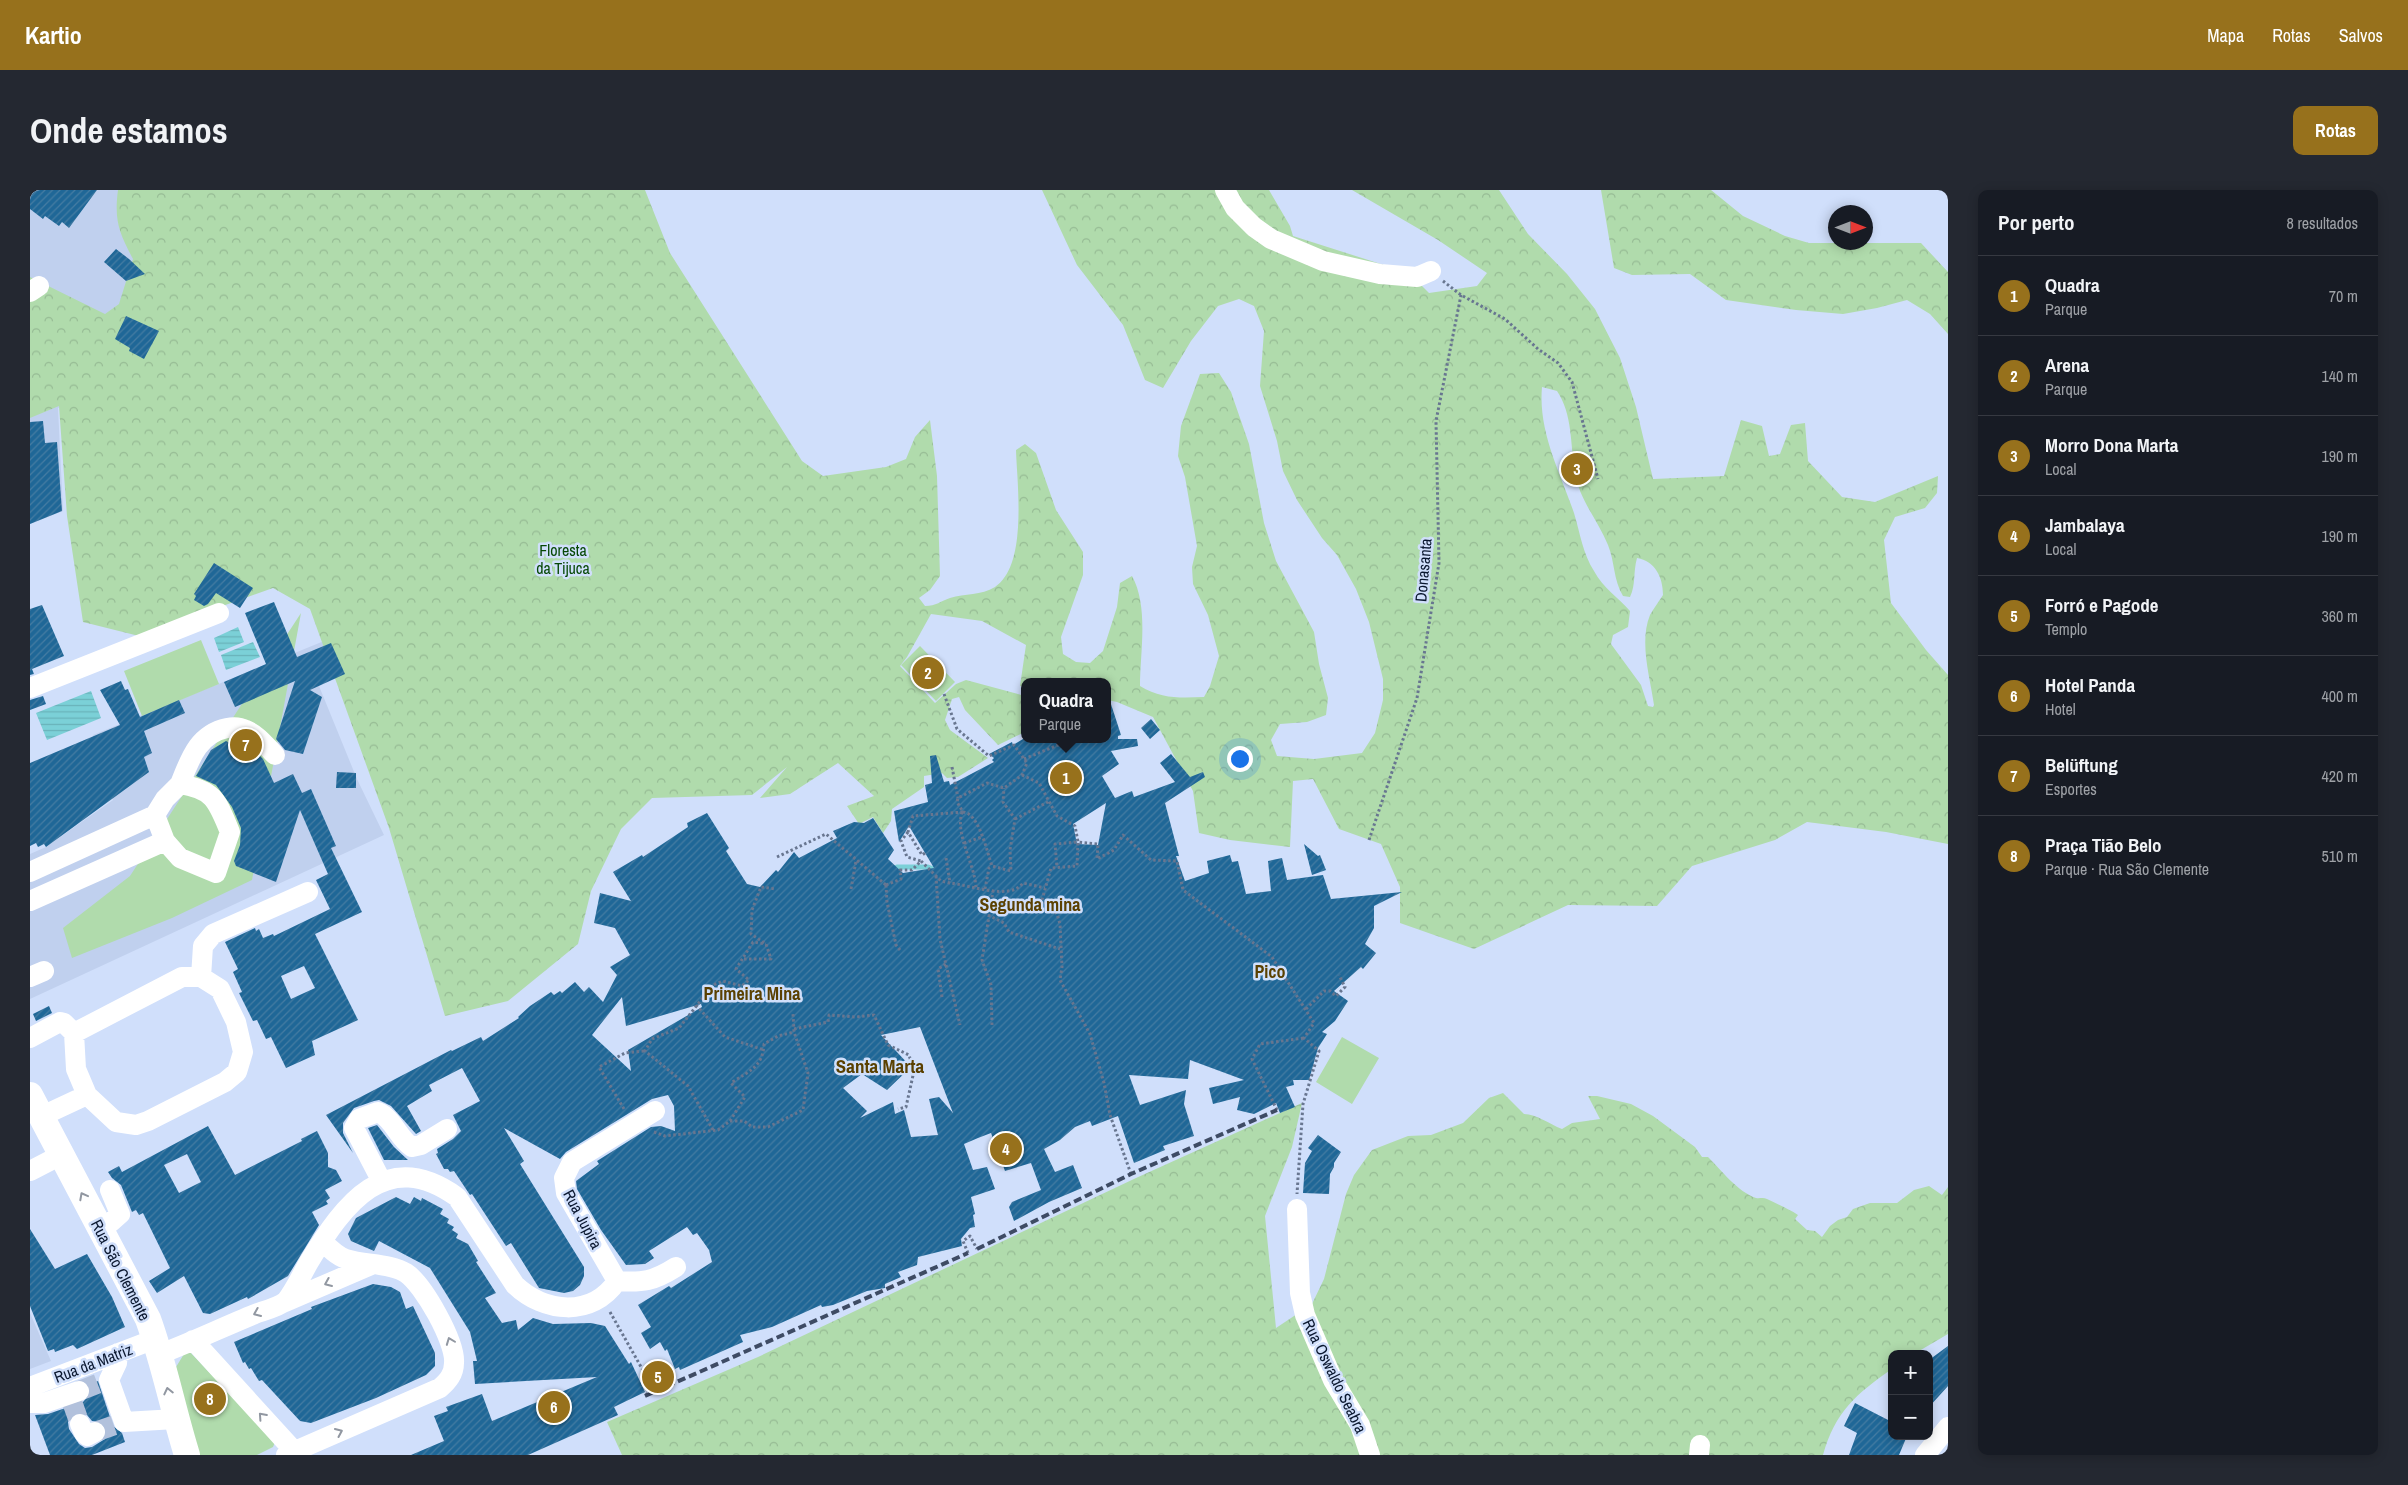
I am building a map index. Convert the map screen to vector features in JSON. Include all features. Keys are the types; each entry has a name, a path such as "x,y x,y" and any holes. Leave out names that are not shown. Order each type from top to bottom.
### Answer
{"main road":[{"name":"Rua São Clemente","path":"36,1105 148,1319 158,1346 187,1455"}],"street":[{"path":"1225,190 1235,208 1254,227 1271,239 1323,261 1380,274 1417,277 1431,271"},
{"path":"30,688 218,613"},
{"path":"30,872 155,816 165,799 180,784 200,742 216,730 232,727 246,730 275,755"},
{"path":"155,816 165,841 180,858 216,873 230,832 216,800 211,795 198,787 180,784"},
{"path":"30,901 165,841"},
{"path":"201,977 203,946 213,934 308,892"},
{"path":"30,1038 60,1022 64,1023 74,1033 76,1069 87,1096 116,1122 136,1124 172,1111 225,1082 237,1072 243,1052 236,1022 220,989 201,977 182,977 74,1033"},
{"path":"36,1105 87,1096"},
{"name":"Rua Jupira","path":"617,1281 566,1193 564,1178 572,1162 655,1111"},
{"path":"382,1182 354,1128 359,1119 378,1112 384,1114 403,1141 412,1147 421,1145 447,1129"},
{"path":"30,1171 61,1155"},
{"path":"285,1302 322,1241 354,1199 390,1178 424,1179 445,1188 457,1197 467,1209 514,1285 525,1295 548,1305 577,1307 591,1303 604,1296 617,1281 647,1281 656,1279 676,1268"},
{"path":"99,1226 111,1222 120,1214 110,1190"},
{"name":"Rua Oswaldo Seabra","path":"1296,1209 1300,1293 1312,1334 1334,1380 1360,1425 1370,1455"},
{"path":"194,1340 290,1453 440,1388 449,1380 453,1370 454,1354 445,1329 412,1278 398,1269 371,1265 339,1256 322,1241"},
{"name":"Rua da Matriz","path":"30,1387 60,1376 86,1385 118,1353 194,1340 371,1265"},
{"path":"30,1403 44,1403 86,1385 117,1363 118,1353"},
{"path":"86,1385 121,1423 176,1419"},
{"path":"1925,1455 1948,1427"}],"path":[{"path":"1431,271 1461,295 1505,320 1538,349 1558,363 1572,382 1598,479"},
{"name":"Donasanta","path":"1369,840 1417,698 1439,563 1436,421 1461,295"},
{"path":"944,694 957,729 989,756 1014,745 1027,763 1022,775 1004,788"},
{"path":"1024,759 1063,743"},
{"path":"952,767 958,802 963,812 960,831 975,870 976,887"},
{"path":"1022,775 1039,783 1057,816 1075,826 1078,842 1077,866 1051,868 1042,900 1057,914 1060,924 1062,973 1060,980 1090,1034 1104,1083 1110,1115 1131,1174"},
{"path":"958,798 986,783 1004,788"},
{"path":"992,866 1011,871 1010,850 1015,819 1003,802 1004,788"},
{"path":"1015,819 1048,802"},
{"path":"992,866 979,825 968,812 913,816 908,832 900,841 907,857 921,861 941,881 1004,893 1019,889 1023,883 1045,888"},
{"path":"908,832 922,855 925,853"},
{"path":"777,857 826,834 886,885 887,902 896,945 900,950"},
{"path":"1058,868 1055,844 1078,842 1098,844 1096,859 1114,850 1123,835 1151,860 1177,861 1182,890 1272,957 1314,1023 1304,1038 1260,1044 1252,1059 1277,1110"},
{"path":"964,843 982,837"},
{"path":"946,858 950,883"},
{"path":"851,889 856,860"},
{"path":"886,885 901,880 900,870 912,870 921,861"},
{"path":"986,890 989,868 992,866"},
{"path":"936,874 940,939 960,1025"},
{"path":"744,959 771,959 766,944 752,934 752,910 761,887 776,889"},
{"path":"992,1025 991,985 982,960 993,891"},
{"path":"988,915 1004,923 1009,932 1060,949"},
{"path":"645,1051 652,1039 679,1028 713,985 724,981 742,986 749,980 736,969 753,942 766,944"},
{"path":"942,998 938,969 947,963"},
{"path":"1306,1010 1324,991 1330,991 1336,996 1340,994 1345,988 1339,975"},
{"path":"696,1005 725,1037 764,1050"},
{"path":"730,1121 744,1121 752,1128 768,1127 803,1110 808,1073 794,1031 793,1014"},
{"path":"714,1130 688,1086 645,1051 625,1053 599,1067 626,1111 629,1127 665,1136 718,1130 730,1121 745,1097 731,1083 751,1070 763,1058 764,1044 778,1036 828,1022 829,1015 856,1017 874,1015 888,1045 909,1055 914,1071 906,1107 898,1109"},
{"path":"1296,1209 1303,1104 1319,1051 1304,1038"},
{"path":"968,1252 963,1241 970,1236 977,1249"},
{"path":"577,1307 611,1312 653,1388 645,1396"}],"shaded area":[{"path":"30,190 174,190 195,356 58,408 63,511 30,524"},
{"path":"238,627 244,642 219,652 214,638"},
{"path":"329,639 319,686 357,779 384,835 30,999 30,854 46,847 113,800 93,735"},
{"path":"253,642 260,657 226,670 221,655"},
{"path":"91,691 101,718 47,740 36,713"},
{"path":"30,1313 51,1361 30,1369"}],"green space":[{"name":"Floresta da Tijuca","path":"118,190 645,190 670,253 802,461 823,476 886,467 906,459 915,437 930,420 937,476 940,576 930,590 919,598 925,606 956,596 990,590 1005,576 1012,561 1018,523 1016,450 1025,444 1036,453 1056,510 1083,552 1083,575 1061,637 1063,654 1076,662 1090,663 1103,651 1117,607 1120,583 1132,576 1137,588 1142,615 1140,686 1155,693 1171,697 1204,697 1210,686 1219,656 1208,615 1193,584 1192,567 1197,546 1185,477 1178,456 1181,426 1200,374 1219,373 1231,392 1249,444 1264,523 1276,561 1314,632 1319,664 1328,698 1326,715 1307,722 1280,724 1271,740 1277,756 1314,759 1362,753 1375,733 1383,700 1383,679 1369,622 1356,589 1337,555 1322,538 1297,500 1283,471 1277,441 1260,386 1264,331 1254,306 1239,299 1218,306 1191,341 1163,388 1145,380 1123,325 1077,265 1042,190 1269,190 1290,226 1293,236 1409,273 1429,293 1477,286 1487,273 1438,240 1352,190 1499,190 1528,234 1567,274 1595,309 1620,358 1636,407 1653,479 1724,476 1741,420 1762,426 1769,456 1780,454 1791,425 1805,423 1808,461 1842,497 1875,502 1938,476 1937,493 1925,508 1895,517 1884,540 1891,603 1926,650 1948,675 1948,844 1886,832 1807,822 1775,840 1692,866 1657,906 1568,905 1474,949 1400,923 1400,887 1381,844 1339,829 1313,779 1293,781 1290,847 1230,840 1199,833 1193,791 1153,717 1111,701 1111,678 1021,678 1026,645 982,621 931,614 900,666 935,703 956,684 966,680 1021,695 1021,734 998,745 965,710 959,697 952,699 945,720 950,730 988,758 958,777 947,778 942,773 924,776 924,787 892,809 891,821 883,833 873,817 859,824 847,806 874,796 838,763 790,794 760,798 787,767 752,795 652,798 621,829 591,891 578,944 508,1001 445,1016 389,828 310,609 273,588 139,636 83,622 67,516 59,406 30,418 30,277 105,314 119,304 133,259 119,226 117,210","holes":["1542,387 1557,391 1562,400 1570,430 1573,461 1580,492 1608,545 1617,583 1623,596 1630,597 1632,592 1637,558 1653,566 1660,576 1663,595 1650,615 1645,637 1646,660 1653,707 1648,706 1641,685 1611,644 1613,635 1628,627 1630,611 1602,582 1590,564 1584,550 1574,513 1551,452 1543,420"]},
{"path":"1601,190 1711,190 1743,216 1785,236 1809,243 1828,243 1828,250 1873,250 1873,243 1921,243 1948,272 1948,334 1930,314 1907,300 1843,314 1796,310 1726,300 1690,274 1632,275 1614,268"},
{"path":"301,613 252,880 172,918 72,958 63,928 130,876"},
{"path":"201,640 219,684 142,716 124,671"},
{"path":"920,646 955,682 936,701 901,665"},
{"path":"1342,1037 1379,1058 1352,1104 1316,1082"},
{"path":"1503,1093 1524,1114 1538,1117 1562,1129 1572,1123 1600,1119 1588,1096 1597,1096 1631,1104 1653,1116 1695,1147 1702,1157 1708,1157 1743,1191 1756,1198 1767,1199 1798,1215 1795,1219 1807,1230 1815,1231 1822,1237 1830,1226 1838,1220 1847,1217 1853,1209 1870,1203 1897,1203 1914,1190 1929,1186 1942,1195 1948,1187 1948,1334 1921,1350 1888,1350 1888,1372 1848,1405 1834,1427 1823,1455 622,1455 607,1422 758,1357 1136,1178 1302,1103 1292,1147 1265,1216 1276,1328 1312,1304 1324,1279 1346,1194 1354,1175 1372,1150 1408,1136 1431,1135 1463,1123 1489,1098"},
{"path":"190,1352 275,1442 273,1447 257,1455 198,1455 176,1367 184,1354"}],"building":[{"path":"30,190 97,190 69,228 62,222 59,226 45,216 43,219 30,209"},
{"path":"116,249 145,274 126,281 104,262"},
{"path":"126,316 159,331 144,359 129,351 130,348 115,339"},
{"path":"43,421 45,443 57,442 62,511 30,524 30,422"},
{"path":"214,563 253,588 240,608 216,593 208,604 204,606 194,600 196,596 194,594"},
{"path":"274,602 297,657 331,643 345,674 310,690 322,697 303,754 285,750 276,739 295,681 235,707 224,682 266,664 245,613"},
{"path":"42,605 64,656 32,669 34,674 30,675 30,609"},
{"path":"121,681 125,690 128,689 140,717 179,700 185,713 144,731 152,753 144,757 149,772 46,847 44,844 38,847 36,843 30,846 30,763 120,725 100,690"},
{"path":"43,696 46,704 30,710 30,700"},
{"path":"1111,704 1121,735 1118,736 1118,739 1137,739 1138,746 1111,751 1119,764 1102,776 1115,798 1132,791 1134,797 1175,782 1160,763 1171,754 1190,777 1203,772 1205,777 1165,803 1179,856 1176,856 1185,881 1209,873 1207,861 1230,855 1232,862 1238,861 1246,894 1271,891 1268,861 1282,858 1287,880 1323,875 1331,899 1402,892 1374,906 1374,928 1365,944 1376,953 1363,969 1361,967 1334,991 1348,1001 1335,1021 1322,1032 1327,1034 1318,1048 1309,1080 1293,1080 1294,1085 1286,1087 1295,1107 1280,1113 1276,1103 1254,1114 1237,1110 1240,1097 1213,1104 1209,1088 1244,1080 1190,1060 1188,1079 1129,1075 1140,1105 1186,1090 1184,1104 1194,1136 1163,1146 1165,1150 1134,1163 1118,1116 1092,1126 1090,1121 1075,1127 1060,1140 1044,1149 1055,1172 1073,1165 1082,1188 1049,1202 1014,1221 1009,1207 1012,1202 1041,1190 1031,1163 1005,1171 991,1133 978,1138 964,1144 973,1170 987,1167 995,1189 971,1197 975,1214 973,1215 975,1227 970,1228 961,1239 962,1246 918,1257 917,1265 898,1272 901,1277 885,1284 885,1288 867,1291 833,1305 822,1307 821,1305 772,1327 740,1335 743,1342 680,1370 679,1367 675,1369 667,1349 665,1351 660,1342 650,1349 641,1333 651,1327 638,1305 669,1286 671,1288 712,1262 709,1250 697,1233 693,1235 687,1227 649,1251 654,1258 645,1264 626,1265 601,1230 577,1189 576,1181 599,1164 597,1161 651,1127 661,1126 675,1131 674,1106 668,1095 652,1099 566,1152 560,1159 504,1128 524,1161 520,1164 584,1267 584,1276 580,1285 573,1291 564,1293 539,1288 511,1243 506,1246 472,1194 470,1195 454,1171 450,1172 448,1169 444,1169 436,1154 438,1153 437,1149 453,1139 461,1131 453,1115 480,1101 462,1068 429,1085 432,1091 407,1106 421,1131 416,1134 391,1106 379,1100 374,1101 354,1108 343,1123 343,1133 353,1153 326,1115 451,1050 481,1037 483,1041 519,1018 530,1006 551,992 554,995 560,991 562,993 575,982 584,992 589,987 603,1002 617,975 610,967 630,955 615,928 594,923 600,893 631,901 613,872 642,855 643,857 688,827 687,823 707,813 729,848 726,851 747,884 760,887 776,870 778,872 794,852 799,858 837,838 833,831 854,822 864,823 873,818 894,850 888,859 903,873 934,868 909,826 899,842 894,811 928,802 925,785 932,783 930,756 936,755 944,782 949,781 950,785 994,762 992,760 994,758 989,754 1012,742 1013,745 1021,740 1021,743 1111,743","holes":["1106,803 1098,845 1077,844 1073,824","622,997 626,1026 701,1004 702,1007 628,1050 631,1071 592,1035","920,1027 953,1113 939,1097 929,1099 938,1135 911,1137 904,1110 895,1114 893,1102 860,1118 867,1111 843,1088 862,1074 887,1090 911,1067 881,1035"]},
{"path":"1151,719 1160,730 1150,739 1141,728"},
{"path":"226,741 246,752 253,749 263,759 274,783 293,774 302,793 311,789 336,846 331,848 362,912 315,934 358,1020 312,1041 315,1055 286,1068 271,1037 266,1039 257,1020 253,1021 239,993 242,992 233,972 238,969 225,942 255,928 256,931 259,929 263,938 273,934 274,936 330,909 316,880 328,874 300,810 276,882 236,866 234,861 240,845 241,828 232,807 216,785 196,776 211,750","holes":["304,966 315,988 291,999 281,976"]},
{"path":"337,772 356,773 356,788 336,788"},
{"path":"1304,844 1318,856 1320,855 1326,870 1312,875"},
{"path":"49,1006 52,1013 36,1021 33,1014"},
{"path":"377,1125 394,1147 408,1160 384,1160 368,1128"},
{"path":"208,1126 235,1175 302,1141 301,1139 317,1131 328,1153 328,1167 336,1170 342,1181 325,1190 330,1198 326,1201 328,1204 312,1212 319,1225 288,1276 248,1299 247,1297 210,1314 203,1313 184,1276 157,1293 149,1281 170,1268 143,1213 139,1215 136,1210 132,1212 121,1185 108,1172 119,1166 122,1172","holes":["187,1154 201,1182 179,1193 164,1165"]},
{"path":"1318,1135 1341,1152 1330,1174 1329,1194 1303,1193 1305,1163 1312,1151 1308,1148"},
{"path":"396,1197 410,1204 414,1197 421,1201 422,1198 443,1209 440,1214 449,1219 447,1223 454,1227 452,1230 458,1234 456,1238 468,1244 478,1261 476,1262 496,1293 485,1298 502,1323 516,1320 518,1330 533,1318 553,1324 591,1323 605,1326 629,1364 631,1362 645,1392 614,1407 618,1415 528,1455 411,1455 444,1441 434,1416 448,1411 446,1407 482,1394 492,1421 597,1377 475,1384 473,1361 477,1361 470,1332 430,1268 379,1241 374,1251 351,1241 348,1234 356,1218"},
{"path":"30,1229 55,1269 87,1254 112,1297 125,1327 77,1349 73,1345 55,1352 54,1349 48,1351 30,1306"},
{"path":"373,1284 391,1287 400,1292 406,1309 413,1306 435,1353 435,1366 426,1375 376,1398 311,1423 300,1421 262,1380 259,1381 251,1368 249,1369 245,1362 243,1363 234,1342 312,1309 311,1307"},
{"path":"1948,1346 1948,1386 1933,1403 1933,1395 1933,1357"},
{"path":"98,1381 113,1426 122,1433 125,1442 92,1455 50,1455 35,1415 48,1414 83,1402 90,1394 89,1385","holes":["82,1412 92,1421 101,1422 106,1427 105,1439 92,1447 85,1448 79,1444 69,1429 68,1422 71,1417"]},
{"path":"1855,1403 1888,1420 1888,1440 1905,1440 1899,1455 1849,1455 1857,1433 1844,1426"}],"waterway":[{"path":"897,867 928,867 936,870"}],"tunnel":[{"path":"79,1391 102,1382"},
{"path":"71,1399 80,1424"},
{"path":"95,1432 118,1424"}],"railway":[{"path":"977,1249 1131,1174 1277,1110"},
{"path":"645,1396 968,1253"}],"place":[{"name":"Morro Dona Marta","path":"1577,469"},
{"name":"Arena","path":"928,673"},
{"name":"Belüftung","path":"246,745"},
{"name":"Quadra","path":"1066,778"},
{"name":"Jambalaya","path":"1006,1149"},
{"name":"Forró e Pagode","path":"658,1377"},
{"name":"Praça Tião Belo","path":"210,1399"},
{"name":"Hotel Panda","path":"554,1407"}],"district":[{"name":"Segunda mina","path":"1030,904"},
{"name":"Pico","path":"1270,971"},
{"name":"Primeira Mina","path":"752,993"},
{"name":"Santa Marta","path":"880,1066"}]}
